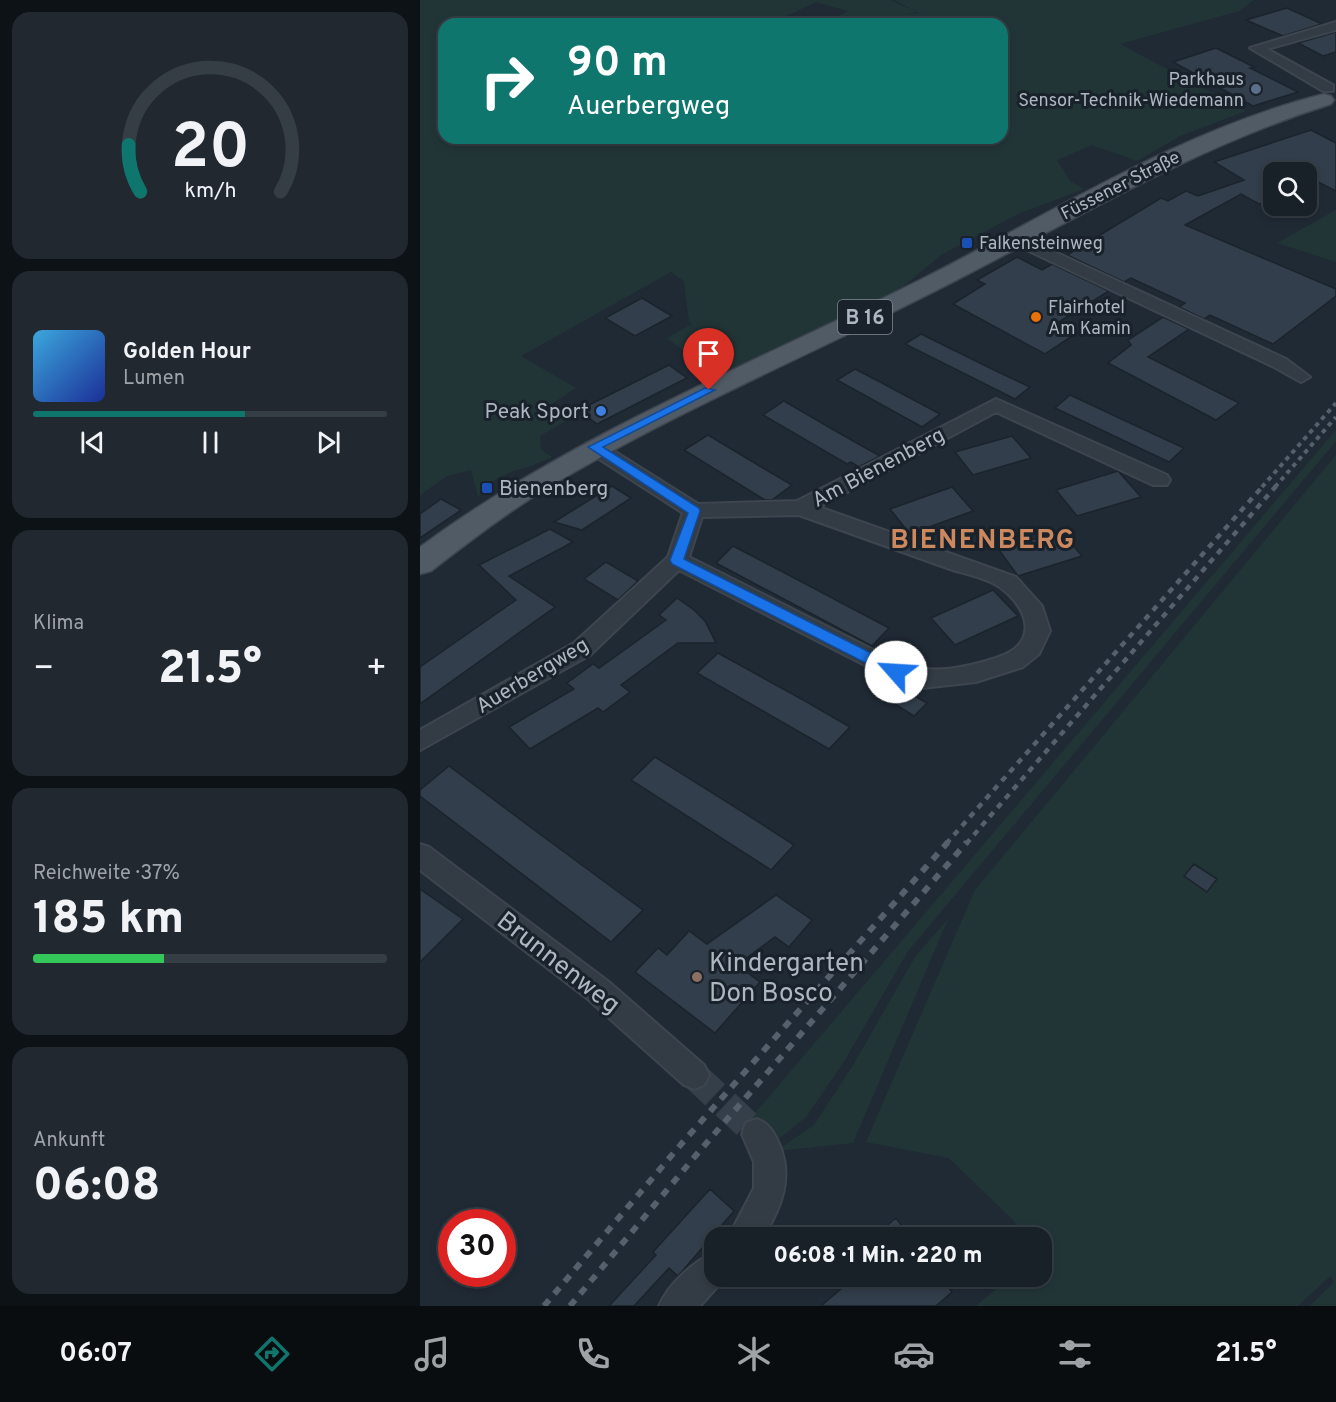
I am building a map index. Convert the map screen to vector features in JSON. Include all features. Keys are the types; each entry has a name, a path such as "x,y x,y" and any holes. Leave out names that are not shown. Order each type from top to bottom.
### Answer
{"main road":[{"name":"Füssener Straße","path":"420,563 482,517 594,447 932,284 1169,158 1261,119 1331,95"}],"street":[{"path":"1331,95 1256,48 1336,26"},
{"path":"1016,239 1280,363 1301,377"},
{"name":"Am Bienenberg","path":"694,511 801,508 996,405 1160,480"},
{"path":"594,447 694,511"},
{"path":"677,560 896,672 922,680 968,676 1015,661 1031,648 1039,631 1034,612 1008,582 801,508"},
{"name":"Auerbergweg","path":"420,741 582,649 677,560 694,511"},
{"name":"Brunnenweg","path":"420,855 599,991 694,1075"},
{"path":"752,1227 764,1210 772,1174 769,1152 757,1134"},
{"path":"676,1306 704,1279"}],"shaded area":[{"path":"420,0 890,0 917,12 904,14 919,13 894,0 1254,0 1239,11 1120,44 1246,111 1180,136 1137,161 1092,145 1057,160 1070,181 1084,189 1018,214 941,255 898,291 826,327 716,376 667,338 692,324 689,321 684,281 671,272 521,356 576,388 547,407 569,419 540,436 541,450 552,457 503,476 494,481 478,497 471,470 447,476 420,495"},
{"path":"1336,210 1336,262 1277,243"},
{"path":"1336,430 1336,441 908,951 845,1060 806,1117 772,1144 751,1118"},
{"path":"1336,455 1336,1306 1310,1306 1334,1282 1330,1276 1298,1306 976,1306 998,1287 1052,1287 1052,1227 1018,1227 949,1158 866,1142 975,890"},
{"path":"948,919 853,1143 776,1151 814,1125 852,1067 915,957"}],"building":[{"path":"1287,8 1322,24 1283,36 1246,20"},
{"path":"1336,32 1336,52 1323,56 1298,43"},
{"path":"1216,48 1298,92 1253,106 1173,62"},
{"path":"1311,130 1336,143 1336,191 1317,182 1317,162 1263,162 1263,203 1259,204 1241,194 1185,225 1336,289 1336,296 1273,344 1210,315 1204,319 1179,307 1185,303 1131,278 1124,282 1067,255 1161,198 1168,201 1186,191 1198,196 1244,180 1214,162"},
{"path":"1017,257 1042,270 1052,264 1109,291 1057,323 1077,333 1045,354 953,304 985,284 977,280"},
{"path":"642,298 672,316 635,336 605,318"},
{"path":"1163,317 1189,329 1148,357 1239,403 1216,420 1108,363 1131,345 1128,340"},
{"path":"921,334 1030,387 1015,399 905,344"},
{"path":"669,365 687,378 597,424 579,410"},
{"path":"855,369 940,414 922,427 837,380"},
{"path":"1070,395 1184,448 1169,462 1055,408"},
{"path":"784,401 880,456 859,467 851,462 847,464 763,415"},
{"path":"708,435 792,485 772,500 765,500 684,450"},
{"path":"1012,436 1031,458 973,475 955,452"},
{"path":"1118,471 1141,497 1077,516 1056,490"},
{"path":"612,486 631,498 582,530 554,522"},
{"path":"952,487 973,511 910,534 890,509"},
{"path":"441,499 461,510 420,538 420,514"},
{"path":"550,529 573,542 509,576 555,607 420,704 420,667 516,600 479,565"},
{"path":"1061,531 1082,556 1018,576 999,550"},
{"path":"733,546 889,628 872,646 716,563"},
{"path":"606,562 638,581 618,600 584,579"},
{"path":"993,590 1018,616 955,645 931,618"},
{"path":"677,598 705,621 716,643 678,643 621,685 630,692 603,712 598,708 530,749 509,727 574,689 567,683 593,664 599,668 666,620 659,615"},
{"path":"718,653 850,727 829,749 697,673"},
{"path":"906,691 927,703 914,716 893,703"},
{"path":"655,757 794,845 771,870 631,780"},
{"path":"449,766 643,910 611,942 420,796 420,790"},
{"path":"1194,864 1217,879 1207,892 1184,876"},
{"path":"420,889 463,919 420,962"},
{"name":"Kindergarten Don Bosco","path":"776,895 812,920 789,947 775,937 737,965 760,982 715,1033 635,972 658,948 667,955 689,931 707,944"},
{"path":"710,1189 734,1211 720,1227 704,1227 704,1246 678,1276 669,1268 634,1306 609,1306 656,1255 653,1252"},
{"path":"896,1218 903,1227 885,1227"},
{"path":"843,1287 948,1287 952,1292 936,1306 821,1306"}],"tunnel":[{"path":"694,1075 757,1134"}],"railway":[{"path":"1262,487 1336,403"},
{"path":"1275,487 1336,417"},
{"path":"946,844 1263,486"},
{"path":"966,844 1276,486"},
{"path":"544,1306 683,1142 948,842"},
{"path":"570,1306 697,1154 967,842"}],"place":[{"name":"Parkhaus Sensor-Technik-Wiedemann","path":"1256,89"},
{"name":"Falkensteinweg","path":"967,243"},
{"name":"Flairhotel Am Kamin","path":"1036,317"},
{"name":"Peak Sport","path":"601,411"},
{"name":"Bienenberg","path":"487,488"},
{"name":"Kindergarten Don Bosco","path":"697,977"}],"district":[{"name":"BIENENBERG","path":"983,539"}],"route":[{"path":"709,390 594,447 694,511 677,560 756,603 896,672"}]}
